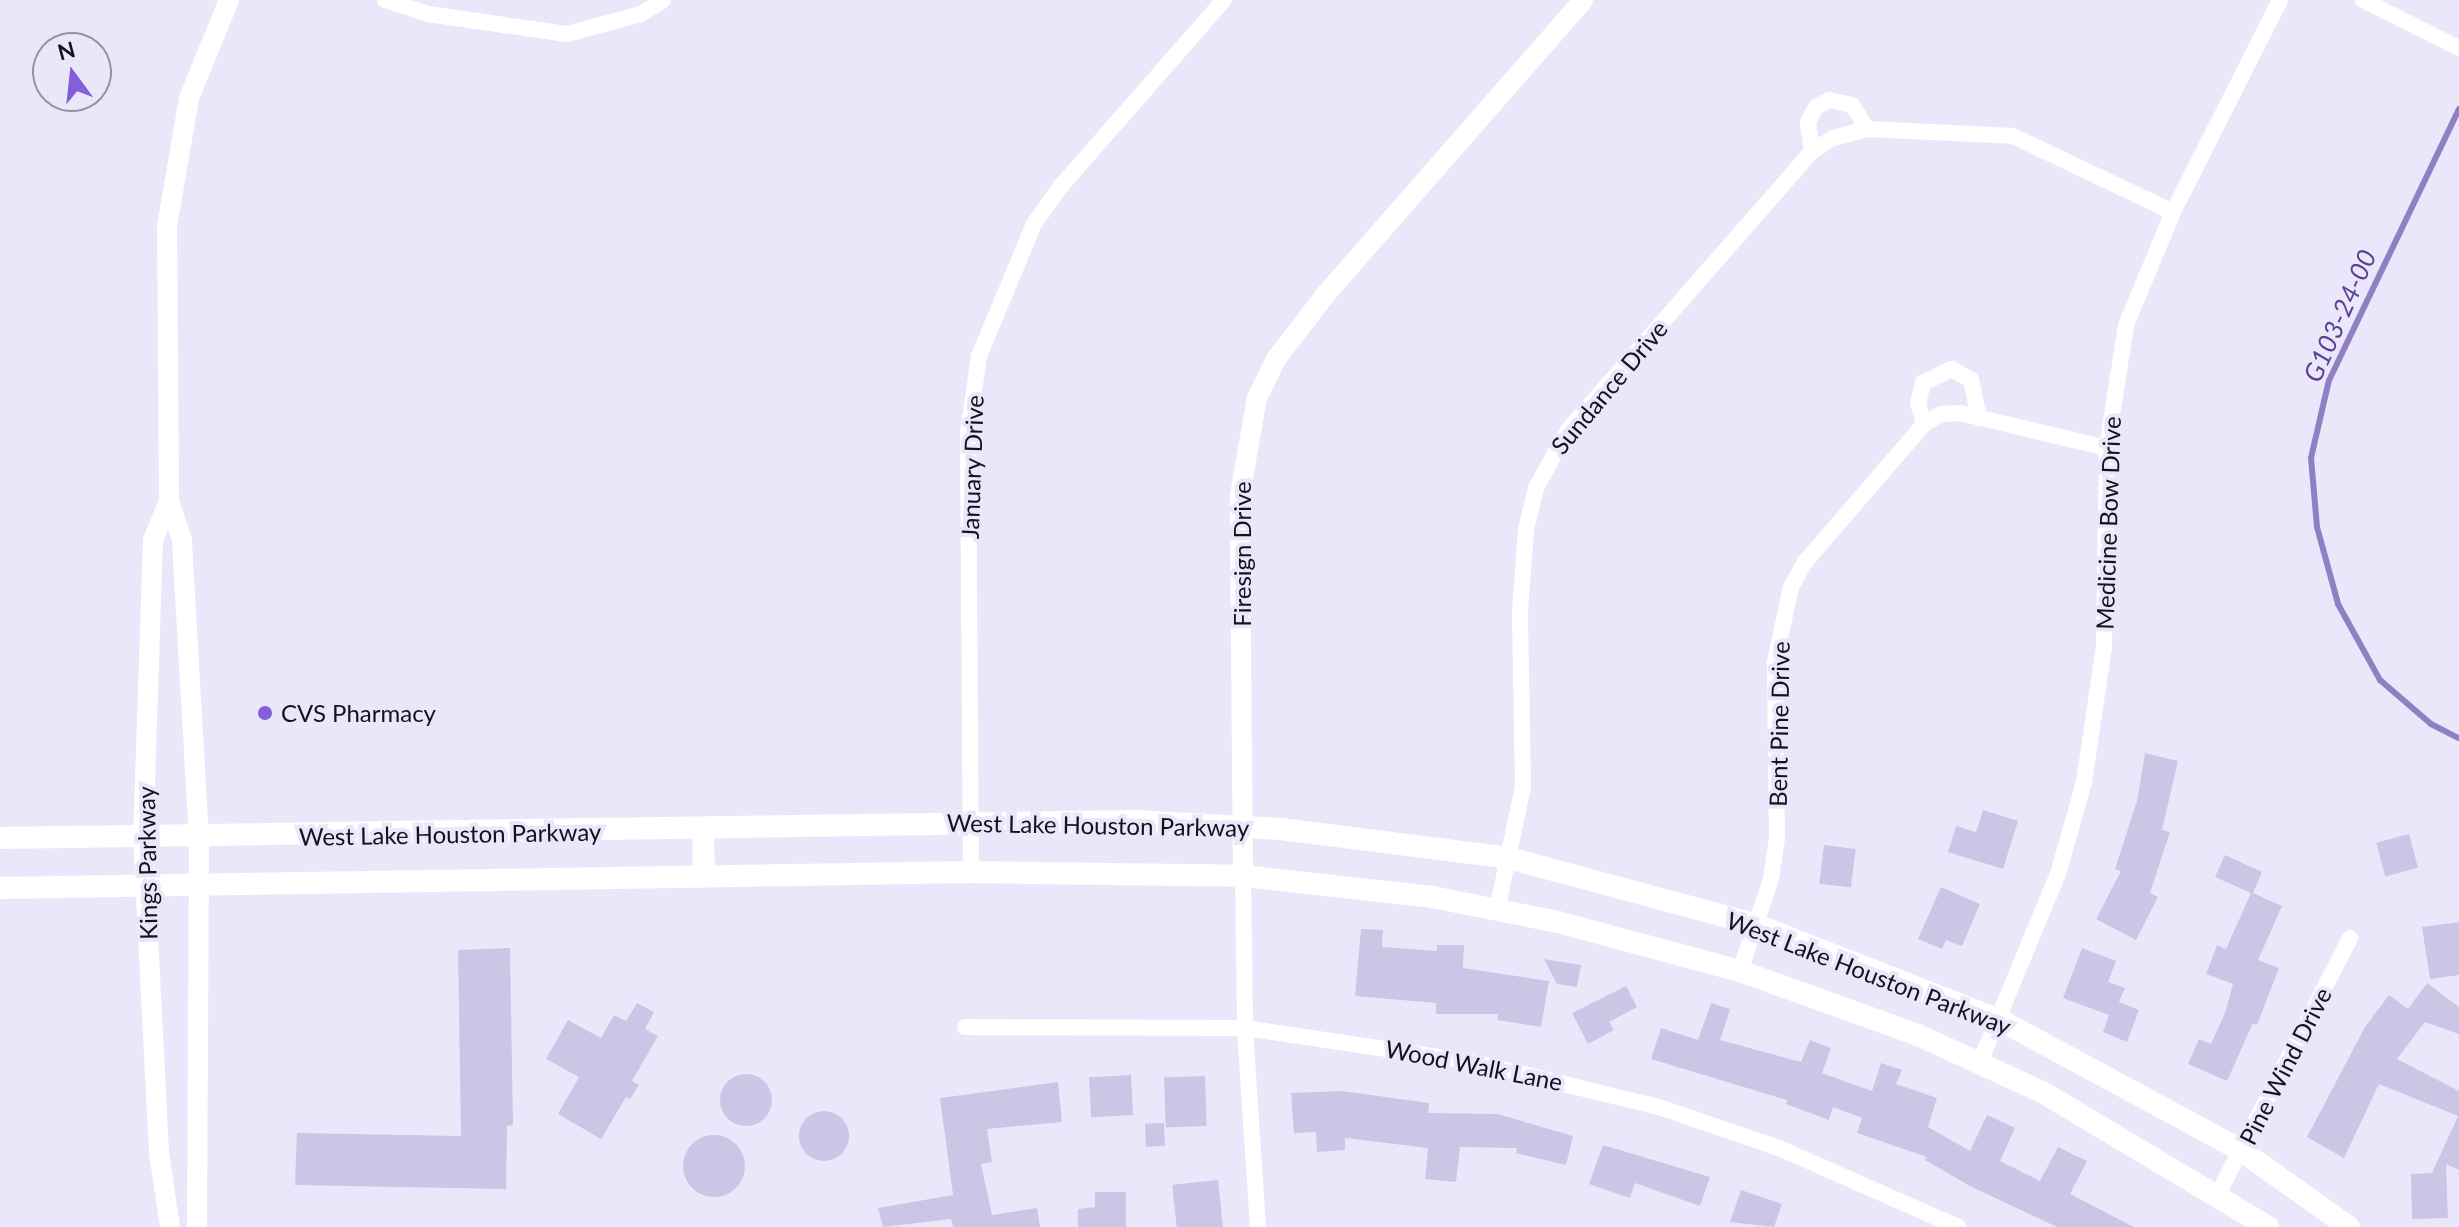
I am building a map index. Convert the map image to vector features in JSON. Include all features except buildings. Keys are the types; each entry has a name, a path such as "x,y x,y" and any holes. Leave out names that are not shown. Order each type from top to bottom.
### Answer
{"main road":[{"name":"West Lake Houston Parkway","path":"0,838 199,838 971,823 1243,825 1509,858 1757,925 2000,1020 2242,1151 2349,1227"},
{"path":"703,830 704,877"},
{"name":"West Lake Houston Parkway","path":"0,888 971,872 1243,876 1432,897 1497,910 1740,971 1980,1062 2218,1194 2268,1227"}],"street":[{"name":"Kings Parkway","path":"197,1227 199,838 182,540 169,501 167,226 189,98 229,0"},
{"path":"385,0 567,34 641,14 663,0"},
{"name":"January Drive","path":"971,872 968,433 979,356 1034,224 1061,186 1224,0"},
{"name":"Firesign Drive","path":"1258,1227 1245,1028 1240,495 1257,398 1276,359 1326,294 1583,0"},
{"name":"Medicine Bow Drive","path":"1980,1062 2058,874 2084,782 2104,647 2107,448 2126,325 2173,212 2280,0"},
{"path":"2363,0 2459,48"},
{"path":"1812,151 1808,122 1816,107 1829,100 1852,105 1867,129"},
{"name":"Sundance Drive","path":"1497,910 1523,787 1520,612 1526,530 1536,488 1568,430 1812,151 1833,138 1867,129 2013,136 2173,212"},
{"path":"1979,418 1971,380 1952,369 1923,383 1918,403 1924,424 1941,414 1979,418 2107,448"},
{"name":"Bent Pine Drive","path":"1740,971 1757,925 1777,838 1775,662 1791,587 1805,562 1924,424"},
{"name":"Kings Parkway","path":"169,501 153,540 143,837 159,1153 170,1227"},
{"name":"Pine Wind Drive","path":"2218,1194 2350,938"},
{"name":"Wood Walk Lane","path":"965,1027 1245,1028 1473,1062 1659,1107 1779,1148 1958,1227"}],"waterway":[{"name":"G103-24-00","path":"2459,109 2329,380 2311,458 2317,527 2338,604 2380,680 2431,724 2459,738"}],"place":[{"name":"CVS Pharmacy","path":"265,713"}]}
